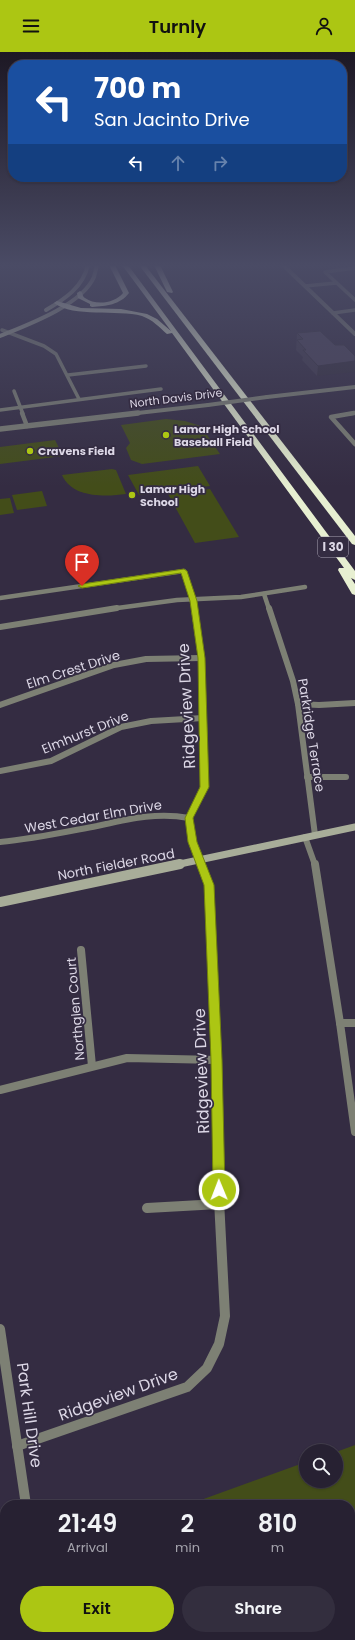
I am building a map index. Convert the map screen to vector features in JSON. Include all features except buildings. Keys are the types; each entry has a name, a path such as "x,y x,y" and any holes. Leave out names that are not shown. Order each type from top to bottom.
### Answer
{"highway":[{"path":"174,339 217,391"},
{"name":"I 30","path":"179,339 355,577"},
{"name":"I 30","path":"198,339 355,542"},
{"path":"311,518 355,592"}],"main road":[{"name":"North Fielder Road","path":"0,902 200,861 355,827"}],"street":[{"path":"25,339 51,350 59,358 79,400"},
{"path":"68,375 146,366"},
{"name":"North Davis Drive","path":"0,429 355,387"},
{"path":"0,410 161,390"},
{"path":"14,391 27,426"},
{"path":"355,413 331,416 355,444"},
{"name":"Ridgeview Drive","path":"0,598 184,571 193,601 201,658 205,787 189,818 192,842 209,885 224,1316 218,1344 207,1368 186,1387 17,1446"},
{"path":"0,627 75,614 177,600 193,601 264,594 306,587"},
{"name":"Parkridge Terrace","path":"264,594 293,681 298,704 315,835"},
{"name":"Elm Crest Drive","path":"0,705 114,664 146,659 201,658"},
{"path":"298,704 319,705 355,703"},
{"name":"Elmhurst Drive","path":"0,771 51,761 121,727 151,720 203,718"},
{"path":"308,777 346,777"},
{"name":"West Cedar Elm Drive","path":"0,842 35,838 149,815 173,815 189,818"},
{"path":"305,837 316,867 355,1132"},
{"name":"Northglen Court","path":"81,950 92,1066"},
{"path":"340,1023 355,1022"},
{"path":"0,1090 127,1058 216,1060"},
{"path":"147,1208 219,1204"},
{"name":"Park Hill Drive","path":"0,1329 25,1500"}],"green space":[{"name":"Lamar High School Baseball Field","path":"166,419 185,421 201,426 220,454 142,464 131,460 126,448 130,443 121,425"},
{"name":"Cravens Field","path":"55,440 63,456 0,464 0,447"},
{"path":"198,466 210,486 139,495 128,475"},
{"path":"112,469 116,470 126,494 109,496 81,492 67,483 62,475"},
{"path":"210,489 239,537 195,543 168,494"},
{"path":"42,491 47,506 17,510 12,495"},
{"path":"10,498 14,513 0,515 0,499"},
{"path":"355,1445 355,1500 201,1500 299,1465 299,1488 343,1488 343,1449"}],"place":[{"name":"Lamar High School Baseball Field","path":"166,435"},
{"name":"Cravens Field","path":"30,451"},
{"name":"Lamar High School","path":"132,495"}],"route":[{"path":"82,586 184,571 193,601 201,658 205,787 189,818 192,842 209,885 216,1060 219,1190"}]}
